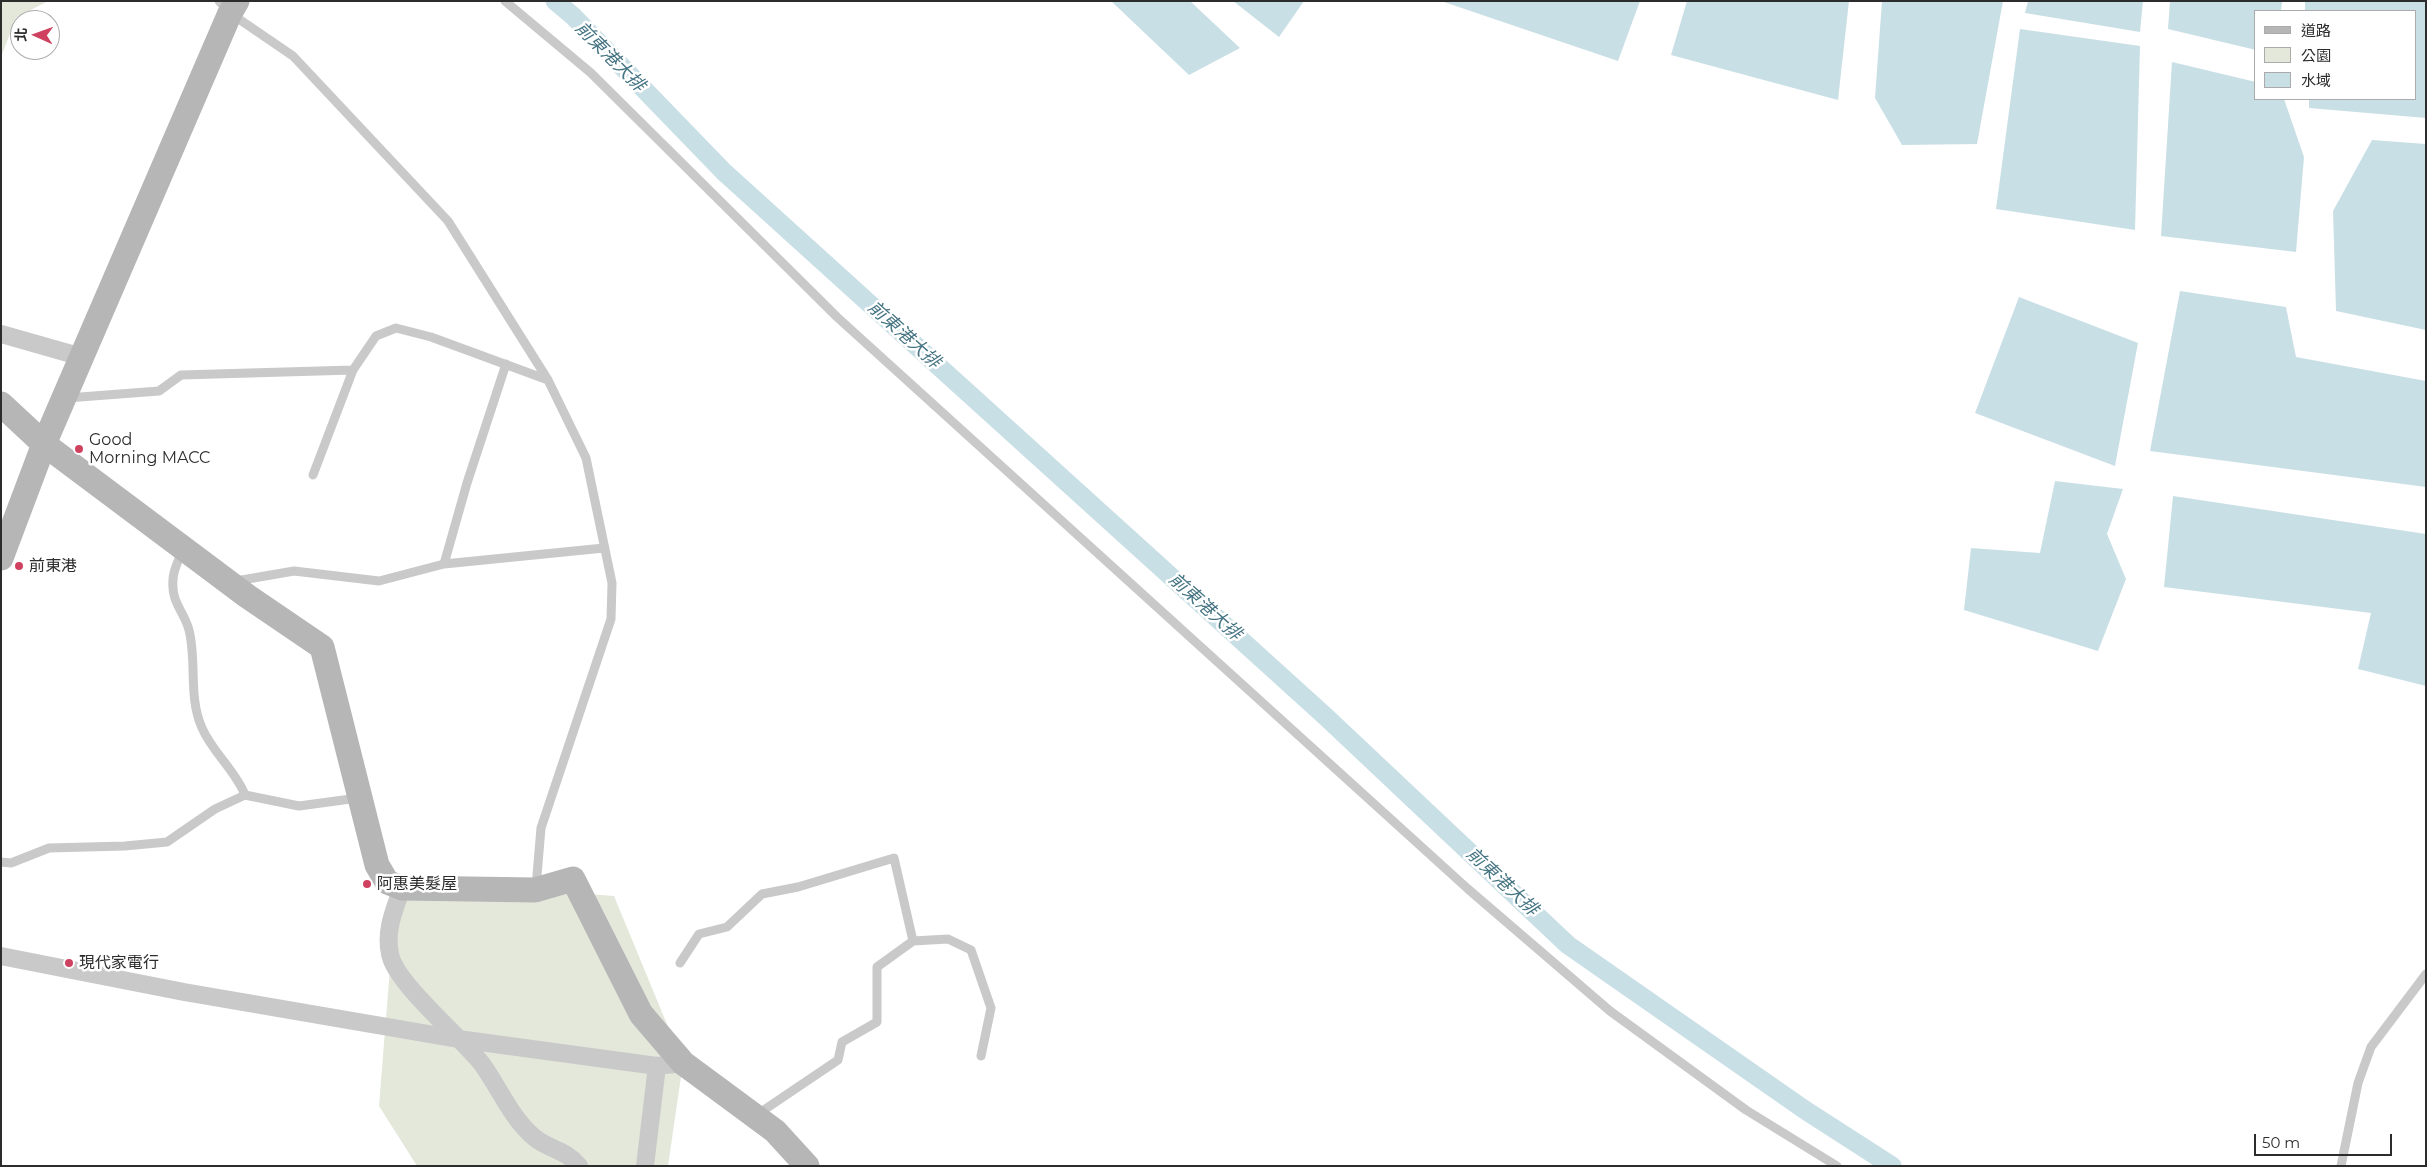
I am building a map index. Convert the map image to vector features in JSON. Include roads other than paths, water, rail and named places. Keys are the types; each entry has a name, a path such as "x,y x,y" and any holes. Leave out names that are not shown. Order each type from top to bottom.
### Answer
{"main road":[{"path":"1,558 44,444 82,358 229,5"},
{"path":"1,404 44,444 228,582 322,647 377,864 387,882 402,888 535,890 573,879 641,1014 683,1063 774,1131 807,1166"}],"street":[{"path":"1,334 82,358"},
{"path":"402,888 388,930 390,956 402,977 481,1063 518,1122 536,1139 570,1155 578,1166"},
{"path":"1,956 184,992 458,1039 657,1066 683,1063"},
{"path":"644,1166 657,1066"}],"lane":[{"path":"505,1 591,73 837,317 1468,889 1610,1011 1746,1110 1837,1166"},
{"path":"229,5 293,56 448,221 548,380 586,458 612,583 611,619 540,828 535,890"},
{"path":"313,475 352,370 376,336 396,328 431,337 548,380"},
{"path":"444,564 467,482 506,364"},
{"path":"64,398 159,390 181,375 352,370"},
{"path":"183,548 173,579 174,600 189,628 196,706 202,727 217,754 238,778 245,795"},
{"path":"228,582 294,572 379,581 444,564 604,548"},
{"path":"1,862 11,863 49,848 125,846 167,842 215,809 245,795 299,806 360,798"},
{"path":"680,963 700,934 727,927 762,894 798,887 894,858 913,941"},
{"path":"753,1117 838,1060 842,1042 877,1022 877,967 913,941 948,939 970,950 991,1008 981,1056"},
{"path":"2341,1166 2358,1083 2371,1047 2426,974"}],"water":[{"path":"1111,1 1190,1 1240,48 1189,75"},
{"path":"1233,1 1304,1 1279,37"},
{"path":"1441,1 1640,1 1618,61"},
{"path":"1687,1 1849,1 1838,100 1671,55"},
{"path":"1882,1 2003,1 1977,144 1902,145 1875,98"},
{"path":"2028,1 2143,1 2140,32 2025,13"},
{"path":"2170,1 2282,1 2281,10 2254,10 2254,50 2168,29"},
{"path":"2305,1 2426,1 2426,118 2309,108 2309,100 2417,100 2417,10 2305,10"},
{"path":"2020,29 2140,46 2135,230 1996,209"},
{"path":"2172,62 2254,82 2254,100 2284,100 2304,157 2296,252 2161,236"},
{"path":"2372,140 2426,144 2426,330 2336,311 2333,211"},
{"path":"2180,291 2286,307 2296,357 2426,381 2426,487 2150,451"},
{"path":"2019,297 2138,343 2115,466 1975,413"},
{"path":"2055,481 2123,489 2107,534 2126,579 2098,651 1964,610 1971,548 2040,553"},
{"path":"2173,496 2426,534 2426,686 2358,669 2371,613 2164,587"}],"waterway":[{"name":"前東港大排","path":"555,1 573,16 724,172 1325,716 1568,945 1805,1110 1892,1166"}],"place":[{"name":"Good Morning MACC","path":"79,449"},
{"name":"前東港","path":"19,566"},
{"name":"阿惠美髮屋","path":"367,884"},
{"name":"現代家電行","path":"69,963"}]}
